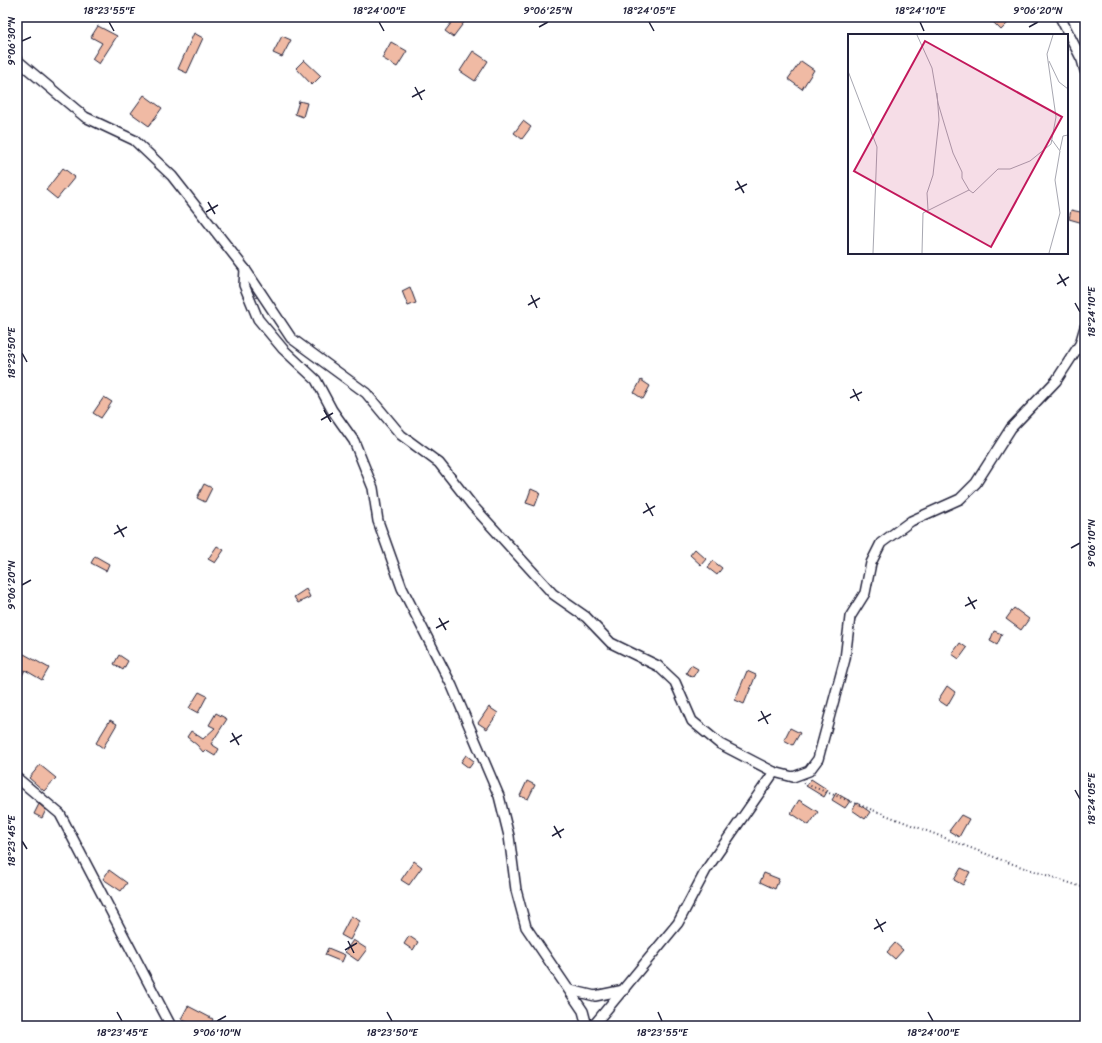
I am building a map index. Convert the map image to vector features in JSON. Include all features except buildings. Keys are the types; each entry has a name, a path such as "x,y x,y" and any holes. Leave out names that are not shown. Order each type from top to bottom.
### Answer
{"street":[{"path":"1060,17 1082,60 1085,70"},
{"path":"17,60 85,117 134,140 172,176 245,269 291,338 366,393 401,435 439,463 472,505 553,594 586,617 611,643 658,666 675,682 692,720 720,744 774,772 793,777 809,771 818,759 845,659 850,617 865,593 871,563 881,543 911,521 960,499 976,483 1012,428 1056,381 1080,344 1085,328"},
{"path":"245,269 244,285 258,319 283,348 316,380 332,410 354,441 373,488 378,522 402,588 452,686 499,796 509,836 516,890 526,927 570,990 583,1011 588,1026"},
{"path":"593,1026 678,924 706,870 774,772"},
{"path":"17,778 60,814 170,1026"},
{"path":"570,990 595,996 624,990"}],"path":[{"path":"796,780 1007,862 1085,888"}]}
